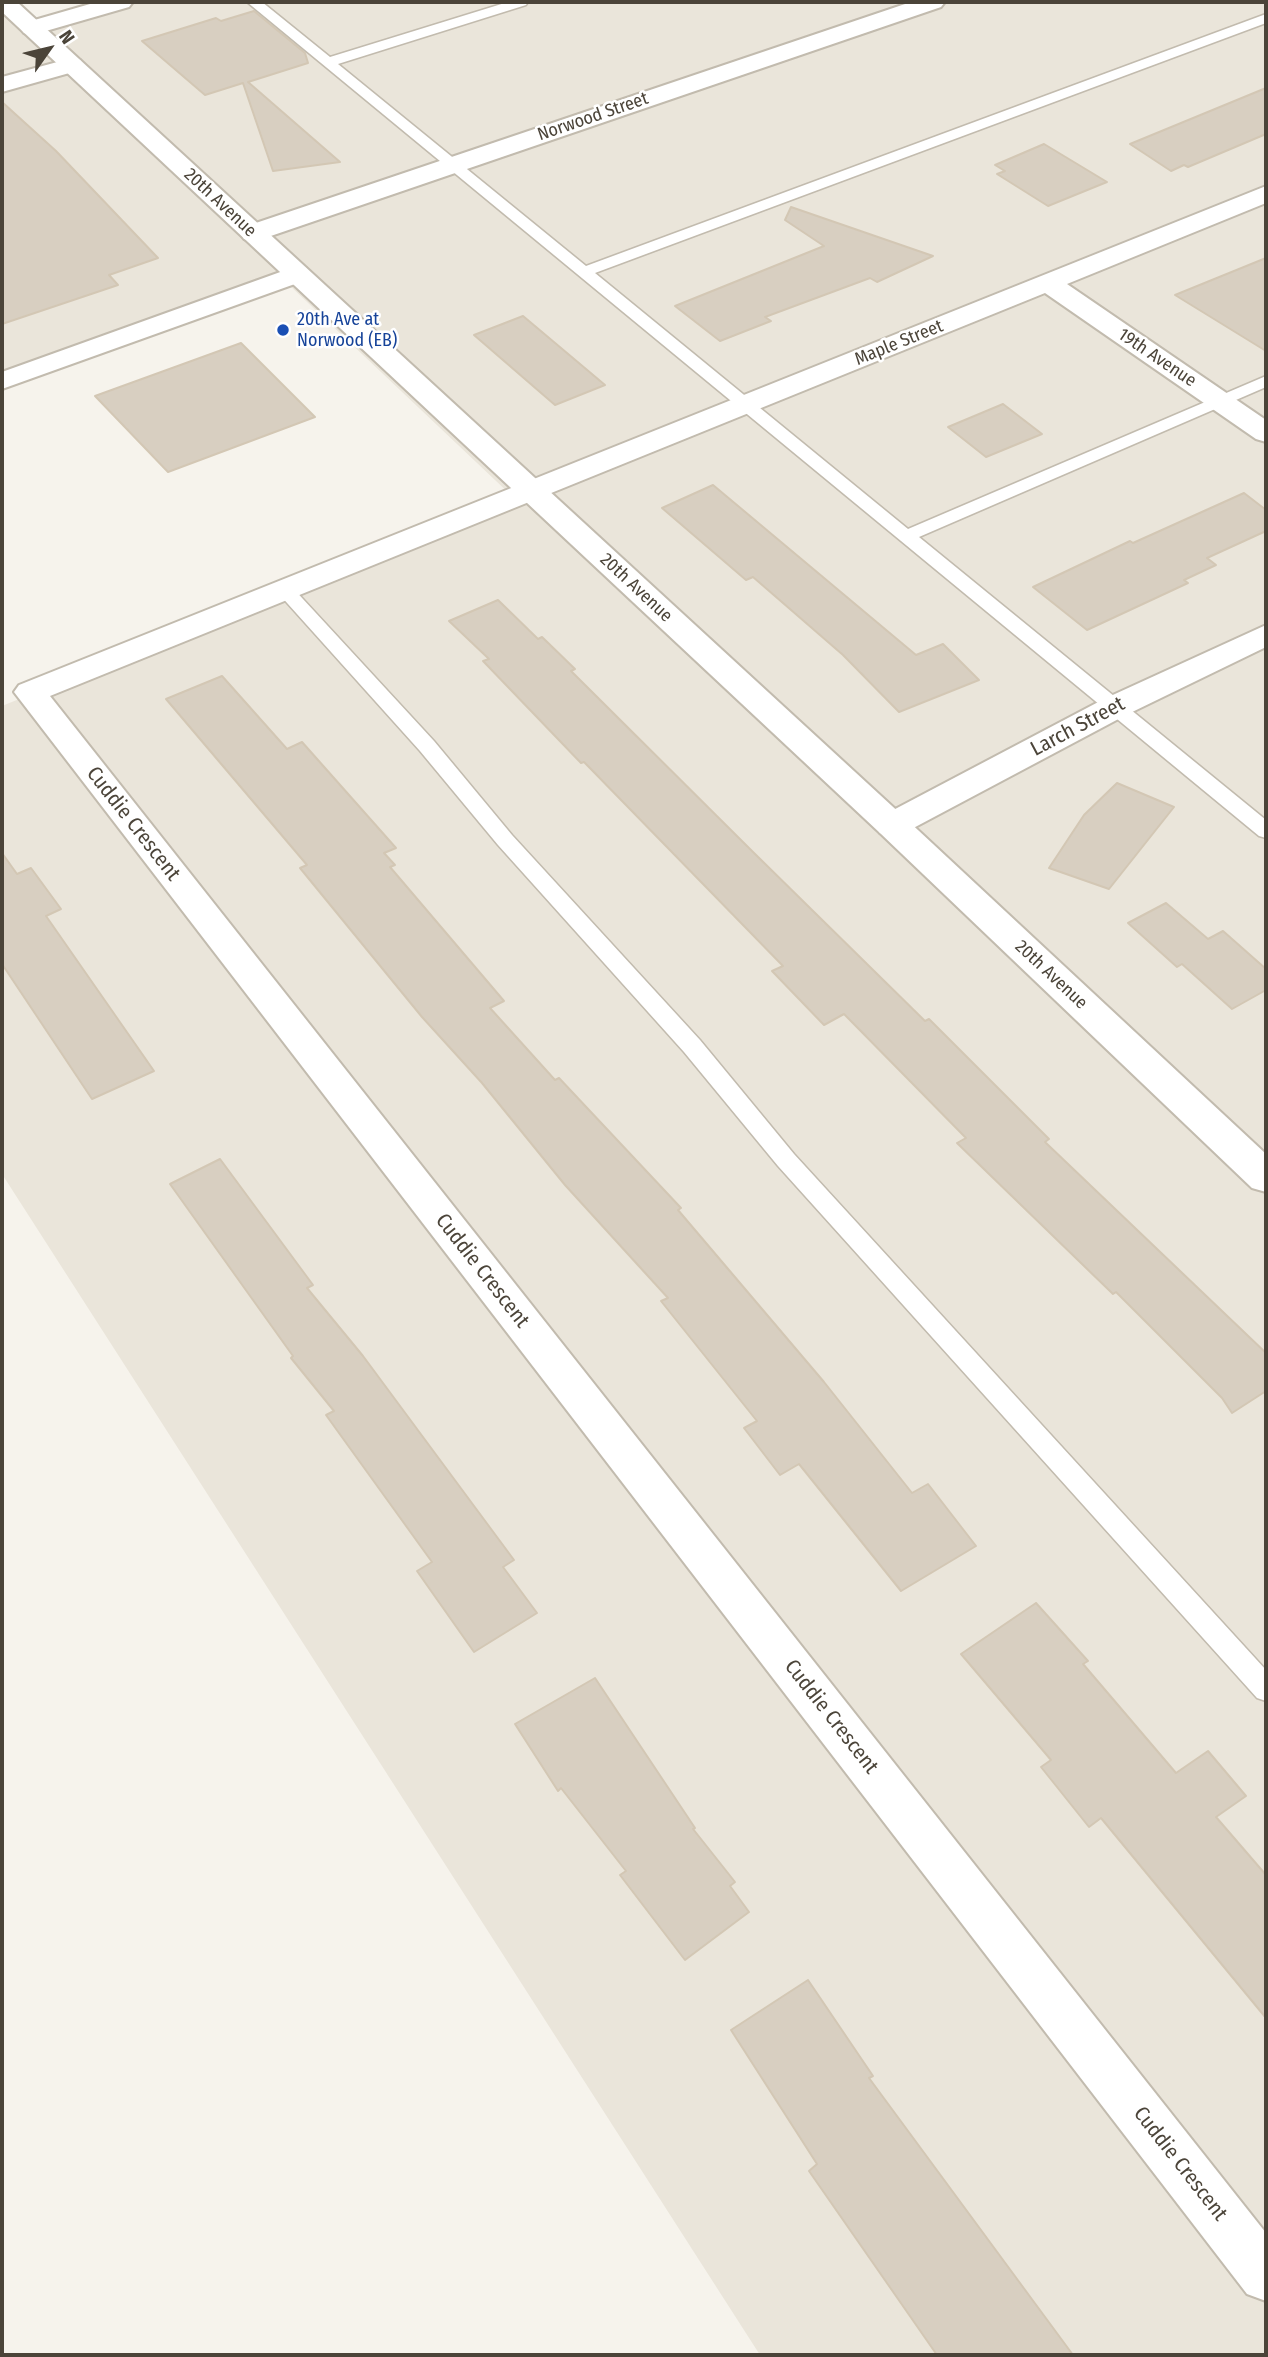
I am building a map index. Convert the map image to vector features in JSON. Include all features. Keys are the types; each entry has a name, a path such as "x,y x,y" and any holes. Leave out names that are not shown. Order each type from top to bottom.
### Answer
{"street":[{"name":"20th Avenue","path":"4,2 892,825 1266,1177"},
{"path":"32,28 121,2"},
{"name":"Norwood Street","path":"253,233 933,2"},
{"path":"2,85 72,65"},
{"name":"Maple Street","path":"531,492 1266,194"},
{"path":"2,381 297,274"},
{"name":"19th Avenue","path":"1047,283 1266,433"},
{"name":"Cuddie Crescent","path":"531,492 30,692 1266,2275"},
{"name":"Larch Street","path":"892,825 1115,707 1266,635"}],"lane":[{"path":"254,2 1266,831"},
{"path":"327,63 521,2"},
{"path":"584,272 1266,18"},
{"path":"907,536 1266,381"},
{"path":"285,590 427,746 505,841 692,1046 786,1160 1266,1689"}],"shaded area":[{"path":"118,2 1266,2 1266,2355 760,2355 2,1174 2,706 514,498 287,283 2,384 2,7 25,28"}],"building":[{"path":"254,11 305,53 308,63 248,82 340,162 273,171 243,83 205,95 142,41 216,18 221,21"},
{"path":"1266,88 1266,134 1188,167 1184,165 1171,171 1130,144"},
{"path":"2,102 56,151 158,258 109,275 118,285 2,324"},
{"path":"1044,144 1107,182 1048,206 997,174 1005,171 995,165"},
{"path":"791,207 933,256 877,282 870,278 765,317 771,321 720,341 675,306 824,246 785,220"},
{"path":"1266,258 1266,351 1175,295"},
{"path":"523,316 605,385 555,405 474,335"},
{"path":"241,343 315,417 168,472 95,396"},
{"path":"1003,404 1042,434 986,457 948,427"},
{"path":"713,485 916,655 943,644 979,680 899,712 843,655 753,577 746,580 662,508"},
{"path":"1244,493 1266,510 1266,531 1207,558 1216,565 1184,580 1188,583 1087,630 1033,587 1130,541 1133,543"},
{"path":"498,600 538,639 542,637 575,669 571,671 752,851 925,1021 929,1019 1049,1139 1045,1142 1266,1353 1266,1391 1232,1413 1222,1398 1116,1292 1113,1294 957,1143 966,1138 844,1014 824,1025 772,971 783,966 584,762 581,763 483,661 489,659 449,621"},
{"path":"222,676 287,749 302,742 396,848 384,853 395,865 390,867 504,1001 490,1008 555,1080 559,1078 681,1208 678,1210 824,1382 912,1493 928,1484 976,1546 901,1591 799,1464 780,1475 744,1428 757,1421 661,1301 668,1298 565,1185 482,1083 422,1017 300,868 307,865 166,699"},
{"path":"1117,783 1174,807 1109,889 1049,868 1084,815"},
{"path":"2,853 17,874 31,868 61,909 46,916 154,1071 92,1099 2,964"},
{"path":"1166,903 1208,939 1223,931 1266,969 1266,990 1232,1009 1182,964 1177,967 1128,923"},
{"path":"220,1159 313,1285 307,1288 363,1356 514,1560 503,1567 537,1613 474,1652 417,1571 432,1562 326,1415 334,1411 291,1358 293,1356 170,1184"},
{"path":"1036,1603 1088,1661 1083,1664 1176,1773 1208,1751 1246,1796 1216,1817 1266,1875 1266,2018 1101,1818 1089,1827 1041,1767 1051,1760 961,1654"},
{"path":"595,1678 695,1828 693,1829 735,1882 730,1886 749,1912 685,1960 620,1875 626,1871 561,1788 558,1791 515,1724"},
{"path":"808,1980 873,2076 869,2078 1073,2355 937,2355 809,2171 817,2164 731,2030"}],"place":[{"name":"20th Ave at Norwood (EB)","path":"283,330"}]}
